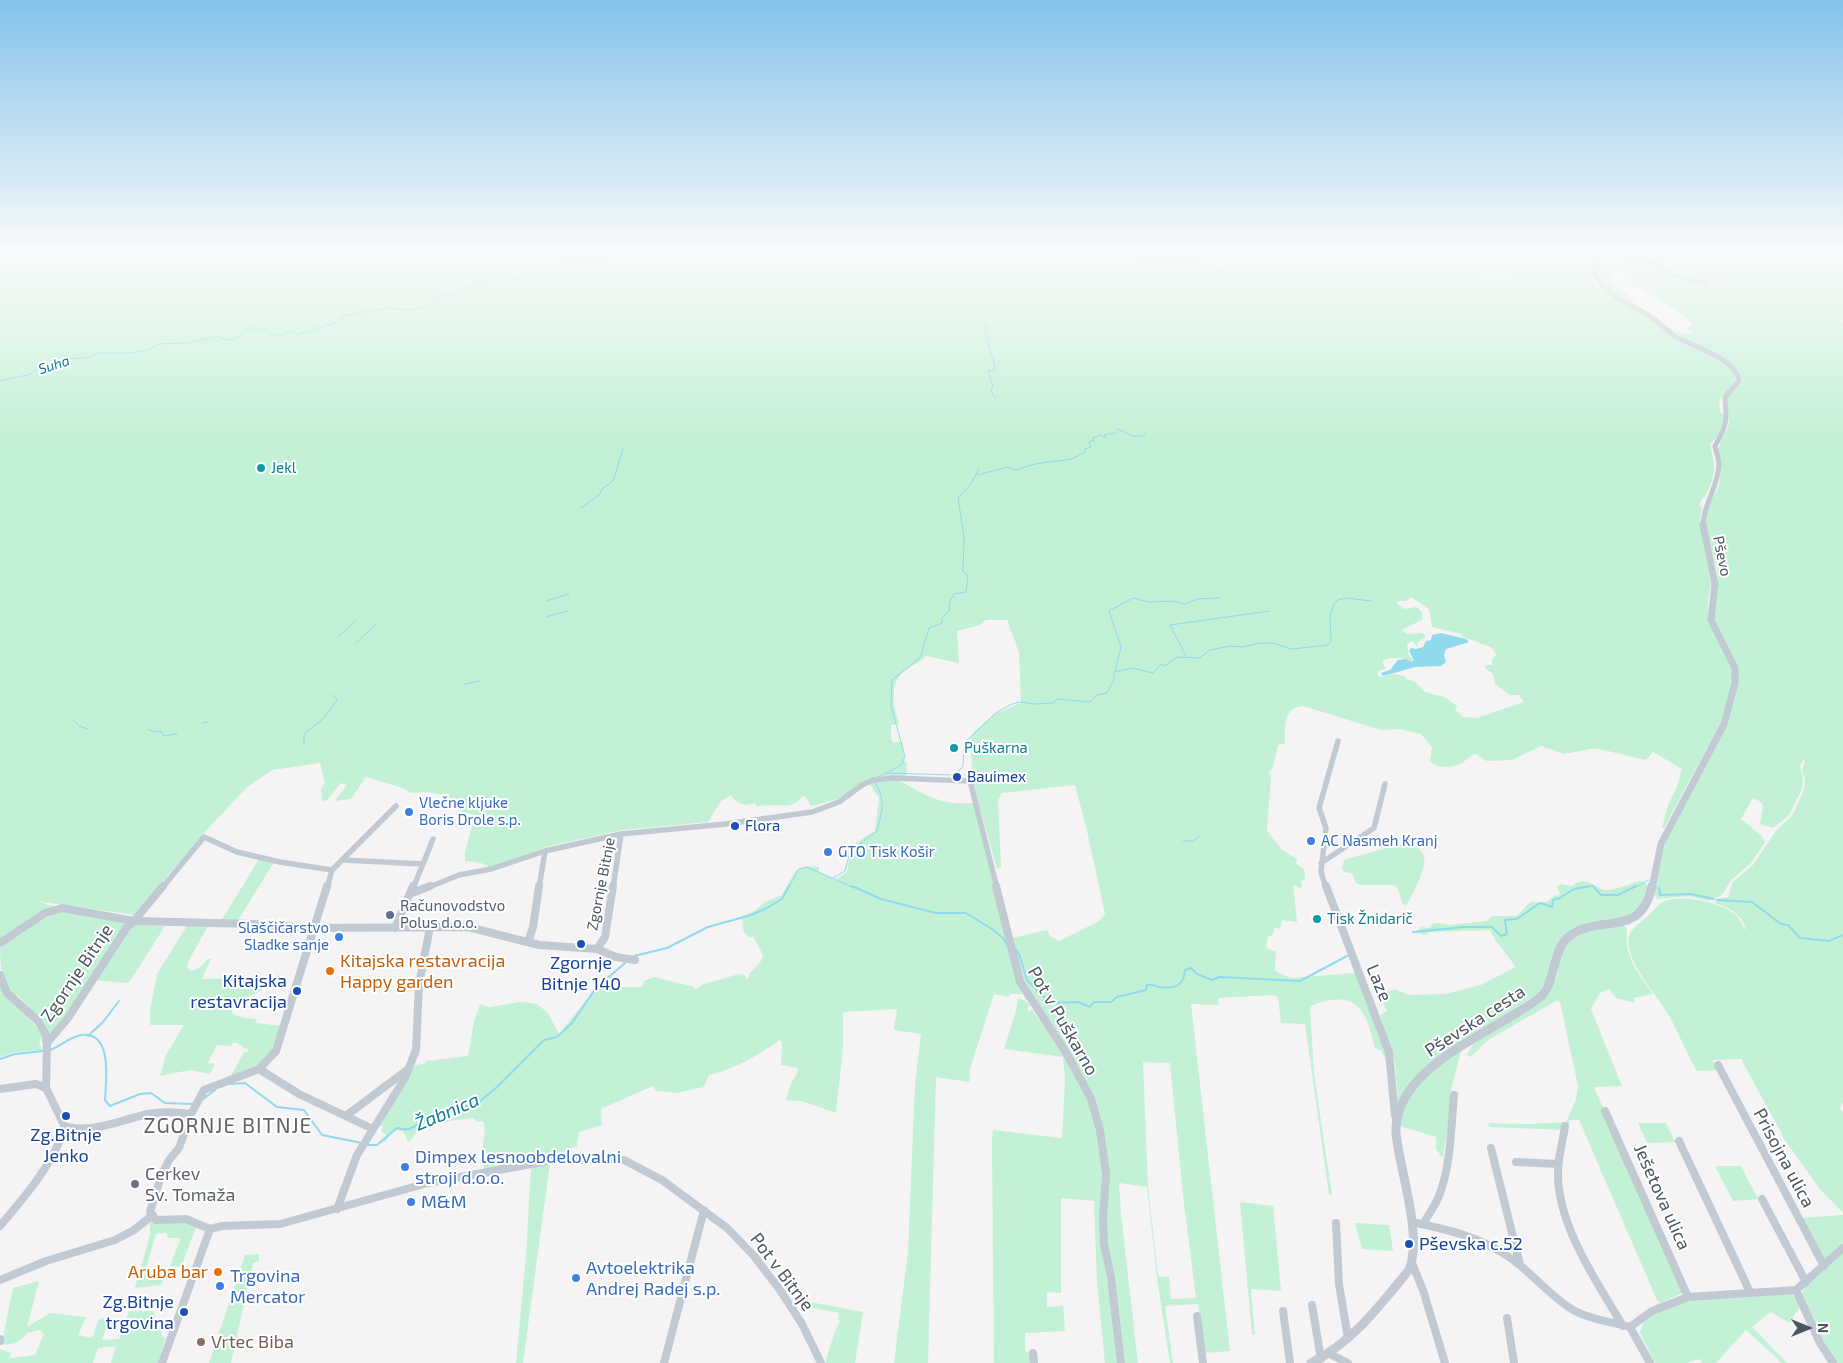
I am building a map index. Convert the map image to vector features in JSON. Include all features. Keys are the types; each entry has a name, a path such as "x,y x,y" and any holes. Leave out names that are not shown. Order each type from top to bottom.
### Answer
{"street":[{"name":"Pševo","path":"1628,921 1649,902 1661,844 1724,724 1731,701 1735,668 1711,620 1715,584 1703,527 1704,514 1717,478 1719,464 1715,446 1725,430 1727,422 1725,397 1739,382 1739,379 1737,374 1716,356 1704,348 1677,337 1650,316"},
{"name":"Laze","path":"1338,741 1319,808 1326,828 1321,872 1342,932 1389,1052 1396,1118"},
{"name":"Zgornje Bitnje","path":"0,943 45,912 62,908 134,921 253,924 314,928 473,928 561,948 597,949 605,937 621,834 726,824 812,812 840,802 862,785 879,779"},
{"name":"Pot v Puškarno","path":"879,779 970,780 1016,972 1024,990 1067,1054 1091,1099 1100,1130 1106,1174 1103,1218 1104,1244 1111,1278 1121,1363"},
{"path":"1321,863 1374,828 1385,784"},
{"path":"396,806 332,870 280,1043 273,1057 258,1070 241,1078 204,1090 192,1111 179,1148 169,1160 161,1176 150,1212 156,1220 186,1219 210,1229 222,1226 280,1224 337,1209 361,1148 409,1069 416,1050 419,984 430,927"},
{"path":"410,894 459,875 491,869 545,851 621,834"},
{"name":"Zgornje Bitnje","path":"46,1045 58,1031 134,921 204,837 238,852 280,862 332,870"},
{"path":"395,928 434,838"},
{"path":"528,942 533,927 545,851"},
{"path":"344,860 423,864"},
{"name":"Pševska cesta","path":"1445,1363 1423,1290 1412,1263 1418,1223 1402,1174 1396,1118 1404,1097 1434,1065 1541,997 1551,978 1561,946 1571,935 1587,928 1628,921"},
{"path":"597,949 626,960 635,960"},
{"name":"Zgornje Bitnje","path":"0,975 7,993 40,1023 46,1045"},
{"path":"0,1226 45,1170 63,1136 65,1127 46,1088 44,1077 46,1045"},
{"name":"Prisojna ulica","path":"1718,1065 1824,1266"},
{"path":"346,1115 409,1069"},
{"path":"258,1070 299,1094 373,1129"},
{"path":"0,1089 36,1084 46,1088"},
{"path":"1454,1095 1450,1141 1438,1198 1418,1223 1472,1237 1501,1251 1574,1310 1598,1320 1626,1326 1652,1311 1688,1297 1796,1290 1843,1248"},
{"path":"65,1127 82,1130 104,1127 150,1114 192,1111"},
{"name":"Ješetova ulica","path":"1606,1111 1688,1297"},
{"path":"1565,1126 1559,1188 1567,1216 1591,1272 1650,1363"},
{"path":"1679,1141 1750,1292"},
{"path":"1491,1148 1520,1265"},
{"name":"Pot v Bitnje","path":"337,1209 448,1178 553,1160 624,1160 662,1180 727,1228 754,1256 802,1324 821,1363"},
{"path":"1516,1162 1560,1164"},
{"path":"1762,1199 1806,1282"},
{"path":"664,1363 704,1210"},
{"path":"0,1280 46,1261 115,1240 134,1230 152,1216"},
{"path":"1336,1223 1339,1284 1348,1338"},
{"path":"162,1363 210,1229"},
{"path":"1321,1359 1348,1338 1409,1270 1412,1263"},
{"path":"1796,1290 1820,1344 1833,1363"},
{"path":"1312,1305 1321,1359"},
{"path":"1282,1311 1290,1363"},
{"path":"1197,1316 1203,1363"},
{"path":"1508,1318 1514,1363"},
{"path":"1033,1353 1034,1363"},
{"path":"1321,1359 1348,1363"}],"green space":[{"path":"0,316 1646,316 1710,353 1735,374 1737,381 1719,401 1720,412 1725,416 1719,435 1710,444 1714,471 1712,482 1699,506 1702,507 1700,525 1711,584 1708,620 1731,666 1733,674 1731,687 1722,720 1664,828 1662,828 1668,805 1677,787 1682,769 1653,752 1646,760 1595,748 1564,754 1541,746 1512,760 1487,761 1476,754 1458,765 1450,767 1433,764 1430,761 1432,747 1421,734 1399,729 1381,730 1303,706 1292,710 1286,719 1285,743 1278,745 1273,767 1268,773 1271,775 1267,831 1282,850 1297,859 1296,864 1304,869 1305,880 1301,880 1302,887 1299,888 1293,884 1297,922 1282,920 1280,929 1275,927 1272,936 1268,936 1266,948 1276,952 1275,971 1291,978 1355,973 1387,1054 1389,1065 1381,1051 1375,1048 1367,1021 1358,1006 1342,1000 1331,1000 1314,1004 1310,1008 1314,1074 1332,1195 1329,1195 1305,1024 1281,1023 1278,997 1274,995 1218,998 1219,1005 1191,1004 1230,1351 1204,1353 1198,1304 1165,1306 1173,1363 1170,1363 1157,1278 1147,1187 1119,1183 1138,1363 1125,1363 1105,1231 1107,1156 1100,1118 1024,986 1012,938 1047,930 1050,936 1059,941 1099,921 1105,914 1075,785 1002,793 998,800 1001,867 997,869 972,781 971,737 973,733 994,714 1021,703 1019,652 1007,620 986,620 980,625 957,631 959,663 926,656 901,675 894,688 894,702 899,724 891,725 891,739 894,743 902,741 905,762 907,763 906,776 873,778 839,799 811,806 806,797 802,796 794,804 757,806 755,803 744,805 739,803 731,795 721,801 708,822 624,830 549,846 491,868 481,863 465,861 465,852 475,815 459,811 457,802 442,795 428,792 411,793 403,788 366,777 351,799 335,801 347,785 341,783 327,800 322,801 321,789 325,783 320,763 272,770 246,788 205,832 135,915 36,901 56,907 0,940","holes":["1411,597 1429,609 1432,627 1461,634 1463,637 1491,647 1497,655 1492,658 1492,665 1486,665 1485,668 1493,674 1495,684 1510,695 1519,695 1524,702 1477,718 1463,717 1455,709 1457,706 1444,697 1425,692 1415,682 1406,679 1405,676 1393,674 1381,677 1377,675 1378,671 1386,669 1382,661 1386,659 1397,658 1412,662 1414,660 1409,656 1407,644 1412,641 1418,647 1417,643 1426,637 1423,633 1408,634 1401,630 1422,620 1423,616 1422,612 1416,607 1404,609 1397,604 1397,601 1407,601","1143,1062 1170,1063 1183,1196 1196,1298 1171,1299 1169,1277 1158,1276 1148,1187"]},
{"path":"1683,316 1843,316 1843,320 1839,320 1843,322 1843,1102 1840,1108 1843,1112 1843,1213 1819,1188 1785,1140 1741,1059 1712,1060 1717,1070 1697,1071 1671,1019 1635,965 1629,947 1628,941 1633,929 1661,903 1671,899 1690,899 1721,907 1736,915 1746,930 1742,919 1730,910 1715,903 1717,899 1728,897 1733,882 1753,865 1776,831 1792,816 1804,790 1805,779 1802,771 1805,761 1803,760 1800,766 1803,779 1802,789 1789,815 1773,828 1760,824 1763,806 1761,802 1753,798 1741,819 1762,836 1765,842 1751,863 1731,880 1722,895 1708,901 1689,896 1657,899 1654,893 1662,854 1669,834 1726,727 1738,680 1738,668 1714,621 1718,584 1717,569 1705,524 1710,504 1719,485 1721,467 1718,449 1729,424 1727,399 1730,393 1741,384 1742,380 1729,366 1676,335 1660,321 1675,331 1693,335 1687,328 1693,325"},
{"path":"898,780 925,795 942,801 973,803 993,874 1014,976 1022,994 1010,994 1009,997 994,994 970,1069 969,1082 936,1077 928,1363 894,1363 908,1252 915,1084 921,1034 894,1030 897,1009 843,1012 843,1047 836,1113 802,1101 786,1100 798,1068 781,1065 782,1044 780,1040 738,1065 709,1075 704,1087 676,1093 656,1091 653,1086 603,1108 601,1110 602,1125 579,1132 577,1147 569,1148 568,1155 484,1170 484,1161 481,1159 485,1129 483,1121 478,1122 473,1118 436,1123 422,1127 408,1142 403,1131 393,1130 385,1142 383,1142 386,1135 381,1131 383,1126 378,1125 415,1065 424,1064 426,1061 468,1056 474,1022 480,1004 489,1007 521,1002 537,1004 548,1013 559,1034 594,990 604,987 642,987 644,981 654,977 694,987 695,990 704,984 739,974 745,975 746,979 749,978 749,974 761,961 763,955 753,936 749,938 743,930 742,916 753,912 765,902 782,895 796,870 807,866 819,867 819,872 835,880 847,872 849,858 846,858 847,854 858,842 875,831 879,798 869,783"},
{"path":"1407,842 1420,850 1424,857 1424,862 1418,882 1406,906 1403,904 1397,887 1394,885 1360,885 1356,883 1352,873 1344,872 1342,868 1344,860"},
{"path":"259,859 274,862 237,922 221,921"},
{"path":"1582,881 1603,890 1608,890 1639,881 1645,882 1648,887 1640,907 1625,918 1573,930 1539,992 1462,1047 1451,1090 1443,1157 1436,1150 1436,1137 1400,1126 1395,1062 1380,1015 1387,1011 1378,994 1395,989 1408,995 1445,994 1481,985 1516,967 1490,930 1429,932 1425,935 1419,933 1420,927 1429,928 1432,924 1438,923 1450,925 1487,921 1492,916 1517,916 1530,902 1547,902 1554,896 1560,895 1557,887 1561,884 1572,886"},
{"path":"62,909 130,921 57,1029 48,1037 42,1021 17,995 14,996 6,984 1,965 0,944 45,914"},
{"path":"188,924 209,924 189,960 187,967 190,971 199,968 208,959 211,959 202,979 252,978 271,983 271,985 249,997 237,1000 232,1011 233,1014 243,1018 257,1019 255,1023 282,1026 278,1038 270,1054 265,1059 231,1076 244,1052 247,1052 249,1049 239,1046 239,1043 233,1043 231,1046 217,1045 208,1063 215,1064 210,1074 190,1070 160,1076 166,1055 184,1025 150,1025 150,1010 157,974"},
{"path":"137,925 165,926 129,982 93,980 129,928"},
{"path":"1624,925 1627,929 1628,948 1633,964 1653,994 1633,998 1635,1003 1616,998 1609,989 1600,993 1591,1009 1622,1086 1594,1087 1684,1292 1661,1303 1657,1300 1579,1120 1570,1120 1566,1130 1489,1127 1488,1123 1531,1124 1566,1122 1576,1100 1578,1086 1560,1002 1556,1001 1488,1040 1471,1057 1467,1055 1475,1041 1537,1005 1557,977 1560,956 1570,941 1590,930"},
{"path":"0,983 42,1034 39,1043 43,1050 16,1052 0,1057"},
{"path":"1018,998 1026,1001 1030,1006 1027,1008 1029,1012 1032,1010 1064,1054 1087,1097 1098,1134 1102,1164 1101,1247 1111,1302 1117,1363 1105,1363 1097,1282 1094,1201 1061,1198 1061,1293 1047,1292 1047,1307 1063,1306 1065,1331 1025,1333 1025,1351 1029,1353 1030,1363 994,1363 993,1130 1062,1138 1065,1080 1063,1057 1004,1049 1016,1011"},
{"path":"1638,1123 1666,1123 1675,1142 1647,1143"},
{"path":"550,1163 523,1363 516,1363 526,1256 531,1167"},
{"path":"1715,1166 1741,1166 1758,1199 1733,1201"},
{"path":"1240,1202 1273,1206 1281,1291 1251,1289 1255,1335 1252,1335"},
{"path":"1843,1215 1843,1244 1824,1261 1800,1218"},
{"path":"182,1221 197,1225 181,1267 170,1266 181,1238 168,1238 166,1233 156,1234 144,1275 152,1275 155,1269 168,1270 161,1285 135,1288 150,1235 150,1222"},
{"path":"1355,1223 1389,1225 1393,1251 1362,1249"},
{"path":"1843,1251 1843,1363 1835,1363 1802,1293 1806,1285"},
{"path":"259,1254 259,1261 253,1263 231,1363 209,1363 245,1255"},
{"path":"39,1281 27,1327 50,1313 86,1317 78,1335 92,1338 99,1319 110,1317 102,1340 119,1339 129,1311 153,1311 163,1337 166,1337 158,1363 111,1363 116,1346 98,1348 93,1363 0,1363 0,1349 11,1353 10,1358 35,1355 44,1334 40,1330 27,1333 15,1343 8,1345 0,1344 3,1338 13,1288"},
{"path":"1789,1293 1798,1298 1801,1305 1790,1323 1770,1312 1752,1327 1787,1363 1782,1363 1746,1330 1716,1363 1702,1363 1699,1359 1687,1363 1655,1363 1640,1333 1643,1323 1653,1314 1692,1299"},
{"path":"810,1302 863,1312 855,1363 825,1363 840,1321 838,1320 839,1313 809,1307"}],"water":[{"path":"1441,633 1466,639 1469,642 1446,649 1444,655 1446,662 1441,666 1415,667 1383,676 1381,673 1390,670 1398,660 1406,659 1412,662 1414,660 1409,651 1411,648 1423,647 1426,641 1431,640 1432,635"}],"waterway":[{"name":"Suha","path":"257,329 269,330 269,333 278,336 294,331 297,335 337,322 345,316"},
{"path":"985,324 986,336 995,370 988,371 993,386 991,391 995,398"},
{"name":"Suha","path":"0,381 31,374 39,367 49,364 52,366 70,359 89,357 99,353 133,353 150,349 158,344 187,343 218,336 227,340 235,339 250,328 255,328"},
{"path":"977,475 1008,467 1016,470 1035,464 1072,459 1085,452 1085,449 1091,447 1089,444 1090,441 1094,441 1093,438 1100,435 1106,438 1104,435 1116,433 1118,429 1132,436 1144,436 1146,433"},
{"path":"581,508 600,494 602,489 613,481 623,449"},
{"path":"887,773 902,764 905,756 891,706 892,680 920,658 929,628 942,623 942,618 949,611 950,601 954,594 966,592 968,576 963,571 964,537 958,498 970,485 979,469"},
{"path":"546,601 569,594"},
{"path":"1115,671 1121,647 1109,611 1133,598 1148,602 1173,601 1185,604 1197,599 1219,598"},
{"path":"1187,657 1199,658 1210,650 1230,646 1243,647 1260,643 1272,643 1292,649 1328,645 1331,641 1330,616 1337,600 1346,598 1371,601"},
{"path":"546,617 567,611"},
{"path":"1187,657 1170,625 1269,611"},
{"path":"338,637 355,621"},
{"path":"356,643 375,625"},
{"path":"887,773 953,775 963,767 964,744 966,741 997,712 1012,704 1020,702 1034,704 1054,703 1057,699 1090,702 1097,695 1107,693 1114,680 1114,672 1133,668 1153,673 1161,664 1165,666 1177,657 1187,657"},
{"path":"465,684 479,681"},
{"path":"304,744 304,734 324,718 337,700 333,695"},
{"path":"73,720 79,726 88,729"},
{"path":"202,723 208,722"},
{"path":"148,729 154,732 161,731 164,736 177,734"},
{"path":"876,778 887,773"},
{"path":"833,878 845,871 850,851 877,831 882,801 875,782"},
{"path":"1183,841 1193,841 1200,836"},
{"path":"788,888 799,869 807,867 854,888"},
{"path":"1633,888 1649,880"},
{"path":"634,956 667,948 708,927 751,915 767,908 782,899 789,886"},
{"path":"852,886 881,899 936,913 966,913 992,929 1003,938 1008,947"},
{"path":"1413,932 1464,927 1492,927 1501,936 1507,934 1505,920 1517,919 1540,903 1552,907 1553,900 1574,889 1590,886"},
{"path":"1580,888 1593,886"},
{"path":"1593,886 1601,895 1618,895 1636,886"},
{"path":"1659,888 1660,895 1691,894 1714,899"},
{"path":"1717,900 1752,902 1781,924 1788,925 1800,938 1829,941 1843,935"},
{"path":"1015,948 1019,954 1027,980 1045,998 1054,1003 1078,1002 1090,1007 1094,1002 1111,1002 1117,997 1146,990 1147,985 1165,988 1174,987 1183,980 1185,970 1191,968 1197,974 1212,980 1219,977 1300,981 1347,956"},
{"name":"Žabnica","path":"368,1145 377,1145 397,1128 410,1129 420,1122 479,1102 496,1088 544,1040 557,1037 572,1023 596,988 625,963"},
{"path":"88,1036 103,1022 119,1001"},
{"name":"Žabnica","path":"50,1050 74,1037 88,1036"},
{"name":"Žabnica","path":"88,1036 99,1041 103,1049 106,1059 105,1100 110,1106 140,1094 151,1093 165,1103 192,1104"},
{"name":"Žabnica","path":"0,1059 15,1054 43,1051"},
{"name":"Žabnica","path":"230,1084 245,1083 277,1107 304,1110 322,1135 362,1143"},
{"name":"Žabnica","path":"202,1100 215,1090"}],"place":[{"name":"Jekl","path":"261,468"},
{"name":"Puškarna","path":"954,748"},
{"name":"Bauimex","path":"957,777"},
{"name":"Vlečne kljuke Boris Drole s.p.","path":"409,812"},
{"name":"Flora","path":"735,826"},
{"name":"AC Nasmeh Kranj","path":"1311,841"},
{"name":"GTO Tisk Košir","path":"828,852"},
{"name":"Računovodstvo Polus d.o.o.","path":"390,915"},
{"name":"Tisk Žnidarič","path":"1317,919"},
{"name":"Slaščičarstvo Sladke sanje","path":"339,937"},
{"name":"Zgornje Bitnje 140","path":"581,944"},
{"name":"Kitajska restavracija Happy garden","path":"330,971"},
{"name":"Kitajska restavracija","path":"297,991"},
{"name":"Zg.Bitnje Jenko","path":"66,1116"},
{"name":"Dimpex lesnoobdelovalni stroji d.o.o.","path":"405,1167"},
{"name":"Cerkev Sv. Tomaža","path":"135,1184"},
{"name":"M&M","path":"411,1202"},
{"name":"Pševska c.52","path":"1409,1244"},
{"name":"Aruba bar","path":"218,1272"},
{"name":"Avtoelektrika Andrej Radej s.p.","path":"576,1278"},
{"name":"Trgovina Mercator","path":"220,1286"},
{"name":"Zg.Bitnje trgovina","path":"184,1312"},
{"name":"Vrtec Biba","path":"201,1342"}],"district":[{"name":"ZGORNJE BITNJE","path":"228,1126"}]}
